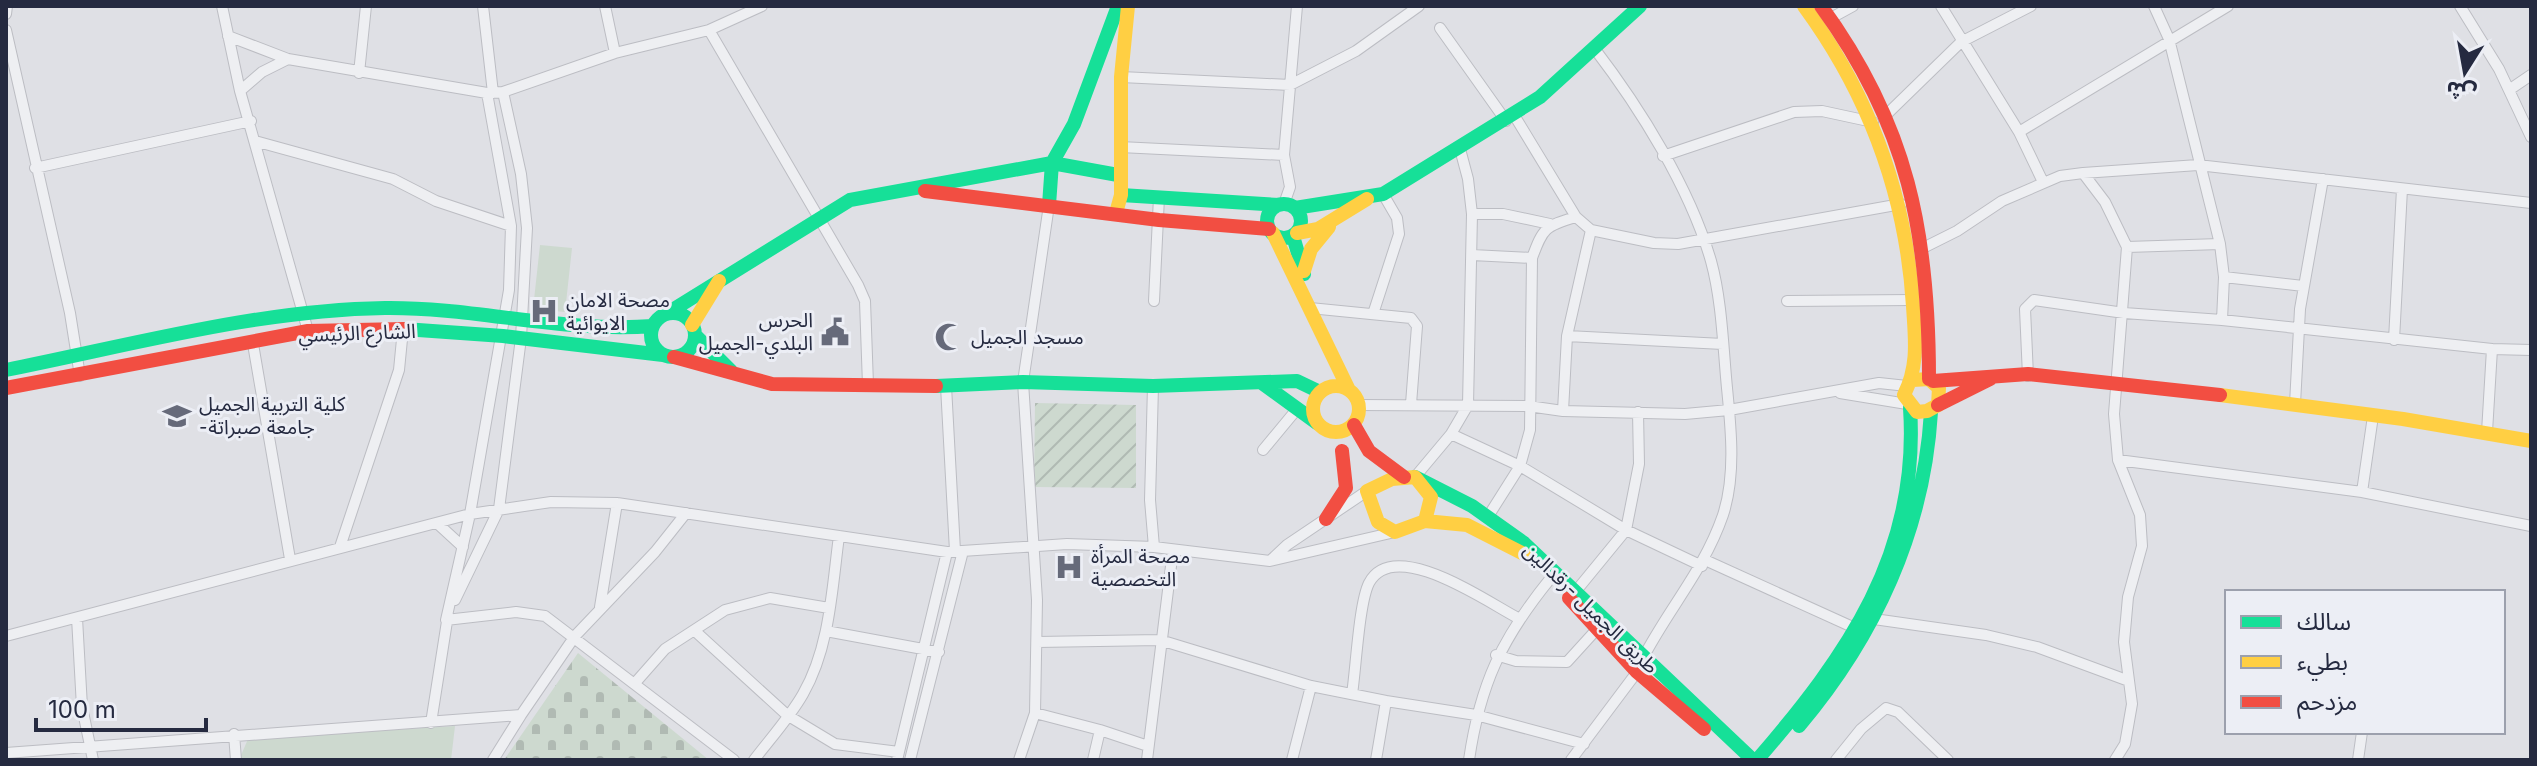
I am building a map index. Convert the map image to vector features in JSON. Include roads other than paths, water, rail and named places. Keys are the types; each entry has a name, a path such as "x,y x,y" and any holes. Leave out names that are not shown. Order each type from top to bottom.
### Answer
{"street":[{"path":"6,14 7,6"},
{"path":"222,6 240,91 251,121 308,331"},
{"path":"359,73 366,6"},
{"path":"431,723 446,620 470,514 506,318 511,226 483,6"},
{"path":"605,6 615,53"},
{"path":"228,36 248,47 288,59 494,93 615,53 709,30 762,6"},
{"path":"1019,760 1035,713 1037,642 1035,544 1023,382 1049,205 1052,163 1074,124 1118,6"},
{"path":"1116,213 1121,195 1118,175 1121,77 1128,6"},
{"path":"1286,206 1290,187 1284,155 1297,6"},
{"path":"1121,77 1290,85 1356,51 1419,6"},
{"path":"1596,52 1640,6"},
{"path":"904,188 1271,231 1282,238 1295,235 1318,229 1510,118 1653,6"},
{"path":"1755,760 1811,699 1857,629 1892,544 1913,468 1914,433 1908,406 1913,300 1901,204 1879,119 1840,55 1804,6"},
{"path":"1771,760 1819,705 1874,619 1903,548 1924,471 1939,388 1931,380 1925,247 1909,175 1826,12 1853,6"},
{"path":"1941,6 2019,132 2043,182"},
{"path":"1879,119 1961,42 2031,6"},
{"path":"2154,6 2169,39 2220,244 2224,277 2222,320"},
{"path":"2019,132 2228,6"},
{"path":"2460,6 2509,90 2531,137"},
{"path":"1440,28 1510,118 1576,217 1591,230 1654,243 1678,244 1703,237 1901,204"},
{"path":"6,30 80,376"},
{"path":"709,30 821,218 865,301 868,385"},
{"path":"1571,760 1640,665 1703,563 1724,512 1732,454 1723,344 1712,264 1694,210 1596,52"},
{"path":"240,91 262,72 288,59"},
{"path":"2509,90 2531,75"},
{"path":"446,620 499,509 521,338 527,228 521,174 494,93"},
{"path":"1663,156 1794,112 1822,111 1879,119"},
{"path":"35,168 251,121"},
{"path":"255,141 393,179 436,201 511,226"},
{"path":"1120,147 1284,155"},
{"path":"1270,561 1367,491 1409,477 1451,434 1468,405 1472,214 1468,179 1460,149"},
{"path":"720,279 693,330 686,352 669,356 653,344 653,326 666,314 720,279 850,200 1052,163 1118,175"},
{"path":"1925,247 1957,231 1987,209 2043,182 2083,173 2198,165 2531,203"},
{"path":"2083,173 2105,202 2127,247 2114,414 2118,460 2140,515 2142,546 2128,597 2124,642 2132,704 2125,744 2115,760"},
{"path":"2295,404 2303,286 2323,179"},
{"path":"2394,340 2402,189"},
{"path":"1121,195 1286,206 1378,195"},
{"path":"1373,314 1399,234 1397,218 1378,195"},
{"path":"1154,301 1159,197"},
{"path":"1286,206 1270,212 1271,231 1331,355 1359,405 1354,425 1344,432 1331,433"},
{"path":"1286,206 1301,220 1295,235 1308,303"},
{"path":"1472,214 1503,214 1550,224 1576,217"},
{"path":"1304,271 1311,249 1340,217"},
{"path":"1489,515 1520,466 1530,430 1532,258 1541,234 1550,224"},
{"path":"1248,229 1286,261"},
{"path":"1563,411 1567,336 1591,230"},
{"path":"2127,247 2220,244"},
{"path":"1472,255 1532,258"},
{"path":"2224,277 2303,286"},
{"path":"1787,301 1913,300"},
{"path":"2028,376 2026,304 2034,300 2124,313 2222,320 2300,331 2531,350"},
{"path":"1308,303 1411,318 1417,326 1411,404"},
{"name":"الشارع الرئيسي","path":"6,370 304,312 392,308 506,318 599,331 653,326"},
{"path":"666,314 678,314 734,374"},
{"path":"340,547 399,370 403,329"},
{"name":"الشارع الرئيسي","path":"6,388 253,344 308,331 403,329 503,336 669,356 772,384 946,386 1023,382 1153,386"},
{"path":"1567,336 1723,344"},
{"path":"253,344 290,559"},
{"path":"2487,432 2492,349"},
{"path":"1317,424 1312,407 1321,391 1331,355"},
{"path":"1838,392 1908,406 1916,412 1934,408 2005,372"},
{"path":"1359,405 1528,406 1563,411 1685,414 1729,410 1879,383 1910,383 2005,372 2295,404 2531,441"},
{"path":"1154,547 1150,500 1153,386 1297,381 1321,391 1335,386 1349,390"},
{"path":"1262,383 1331,433 1367,491 1378,522 1395,532"},
{"path":"910,760 939,652 955,551 946,386"},
{"path":"1263,450 1297,409"},
{"path":"1576,591 1626,530 1639,464 1638,412"},
{"path":"2362,492 2373,416"},
{"name":"طريق الجميل -رقدالين","path":"1354,425 1369,451 1409,477 1445,489 1489,515 1576,591 1640,665 1738,760"},
{"path":"1451,434 1520,466 1626,530 1857,629"},
{"path":"1326,519 1344,498 1348,472 1342,451"},
{"path":"2118,460 2362,492 2531,526"},
{"path":"6,636 470,514 551,502 617,503 955,551 1035,544 1154,547 1270,561 1395,532 1425,521 1431,497 1409,477"},
{"path":"599,609 617,503"},
{"path":"493,760 575,636 655,552 686,513"},
{"name":"طريق الجميل -رقدالين","path":"1425,521 1455,522 1487,533 1520,550 1597,629 1755,760"},
{"path":"438,524 463,547"},
{"path":"754,760 803,694 826,631 839,536"},
{"path":"1147,760 1173,550"},
{"path":"696,632 787,715 835,744 898,756 955,551"},
{"path":"1352,694 1368,585 1383,568 1395,565 1423,568 1518,618"},
{"path":"1469,760 1476,715 1496,655 1518,618 1550,579"},
{"path":"635,683 665,649 696,632 725,610 770,598 829,608"},
{"path":"446,620 526,611 545,616 734,760"},
{"path":"77,618 82,707 93,760"},
{"path":"1874,619 1986,635 2037,647 2129,681"},
{"path":"1496,655 1516,661 1567,662 1597,629"},
{"path":"826,631 939,652"},
{"path":"1037,642 1160,640 1311,686 1476,715 1584,744"},
{"path":"1292,760 1311,686"},
{"path":"1376,760 1386,701"},
{"path":"1836,760 1861,729 1886,708 1898,712 1943,758"},
{"path":"1035,713 1148,746"},
{"path":"6,753 92,744 521,715"},
{"path":"1093,760 1100,730"},
{"path":"234,734 236,760"},
{"path":"2358,760 2362,734"}],"place":[{"name":"مصحة الامان الايوائية","path":"544,311"},
{"name":"الحرس البلدي-الجميل","path":"835,332"},
{"name":"مسجد الجميل","path":"949,337"},
{"name":"كلية التربية الجميل -جامعة صبراتة","path":"177,416"},
{"name":"مصحة المرأة التخصصية","path":"1069,567"}]}
